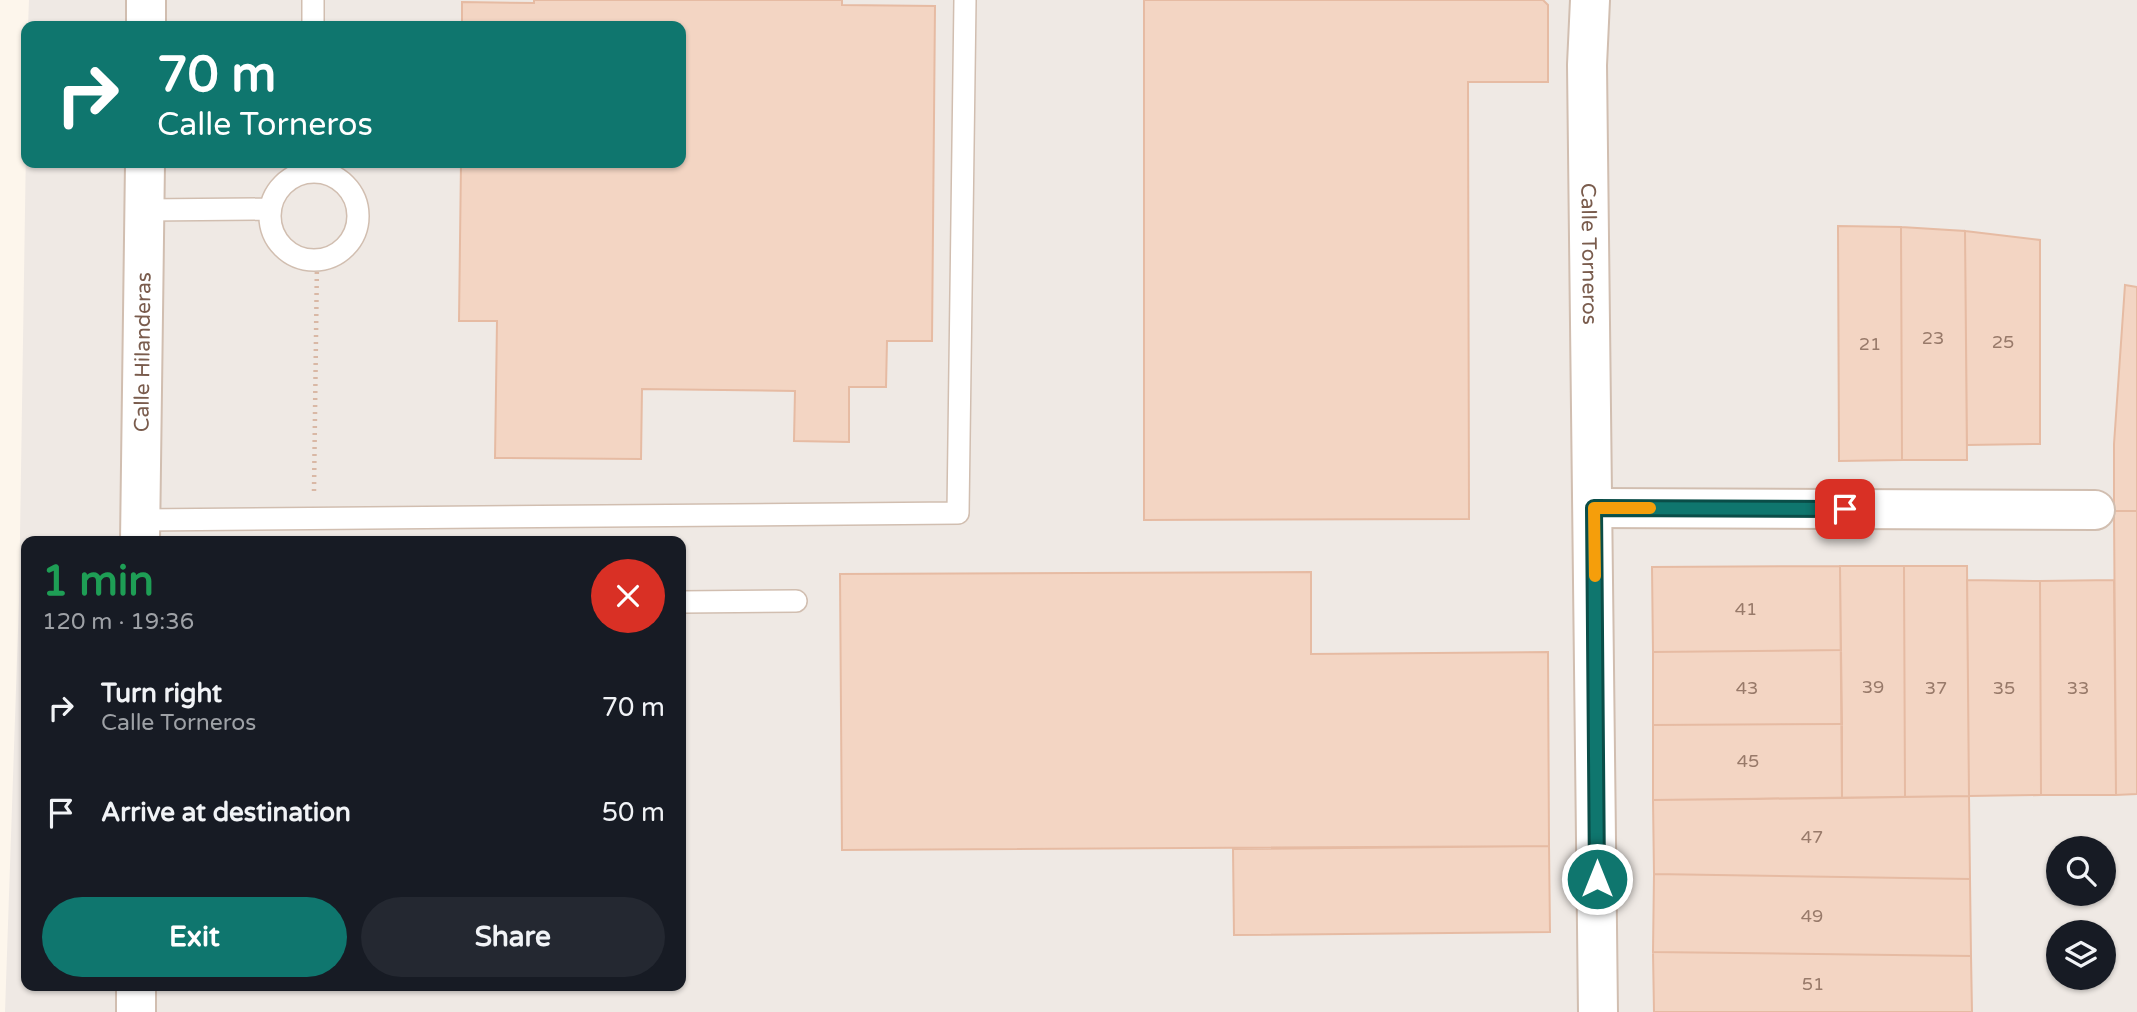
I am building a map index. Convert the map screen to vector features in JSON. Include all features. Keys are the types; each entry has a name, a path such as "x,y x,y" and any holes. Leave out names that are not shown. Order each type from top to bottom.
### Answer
{"street":[{"path":"146,0 146,21"},
{"name":"Calle Torneros","path":"1590,0 1587,65 1598,1012"},
{"name":"Calle Hilanderas","path":"141,531 145,168"},
{"path":"1594,508 2095,510"},
{"path":"136,991 136,1012"}],"lane":[{"path":"313,0 313,21"},
{"path":"141,531 313,518 958,513 965,0"},
{"path":"312,168 290,179 274,197 270,209 274,235 281,246 304,260 317,261 332,257 345,249 359,223 358,207 343,182 316,168"},
{"path":"145,210 270,209"},
{"path":"686,602 796,601"}],"path":[{"path":"313,518 317,261"}],"shaded area":[{"path":"29,0 2137,0 2137,1012 5,1012 19,601 26,168 686,168 686,21 28,21"}],"building":[{"path":"534,0 842,0 842,5 935,6 932,341 887,341 886,387 849,387 849,442 794,441 795,391 642,389 641,459 495,458 497,321 459,321 461,168 686,168 686,21 462,21 462,2 534,3"},
{"path":"1144,0 1543,0 1548,5 1548,82 1468,82 1469,519 1144,520"},
{"path":"1838,226 1901,227 1902,460 1839,461"},
{"path":"1901,227 1965,231 1967,460 1902,460"},
{"path":"1965,231 2040,240 2040,444 1967,445"},
{"path":"2125,285 2137,287 2137,511 2114,511 2114,444"},
{"path":"2114,511 2137,511 2137,794 2116,795"},
{"path":"1840,566 1841,650 1653,652 1652,567"},
{"path":"1840,566 1904,566 1905,797 1842,798"},
{"path":"1904,566 1967,566 1969,796 1905,797"},
{"path":"1311,572 1311,654 1548,652 1549,846 842,850 840,574"},
{"path":"1967,580 2040,581 2041,795 1969,796"},
{"path":"2114,580 2116,795 2041,795 2040,581"},
{"path":"1841,650 1842,724 1653,725 1653,652"},
{"path":"1842,724 1842,798 1653,800 1653,725"},
{"path":"1969,796 1970,879 1654,874 1653,800"},
{"path":"1549,846 1550,932 1234,935 1233,849"},
{"path":"1654,874 1970,879 1971,956 1653,952"},
{"path":"1653,952 1971,956 1972,1012 1654,1012"}],"slow traffic":[{"path":"1595,576 1594,508 1650,508"}],"route":[{"path":"1597,879 1594,508 1845,509"}]}
